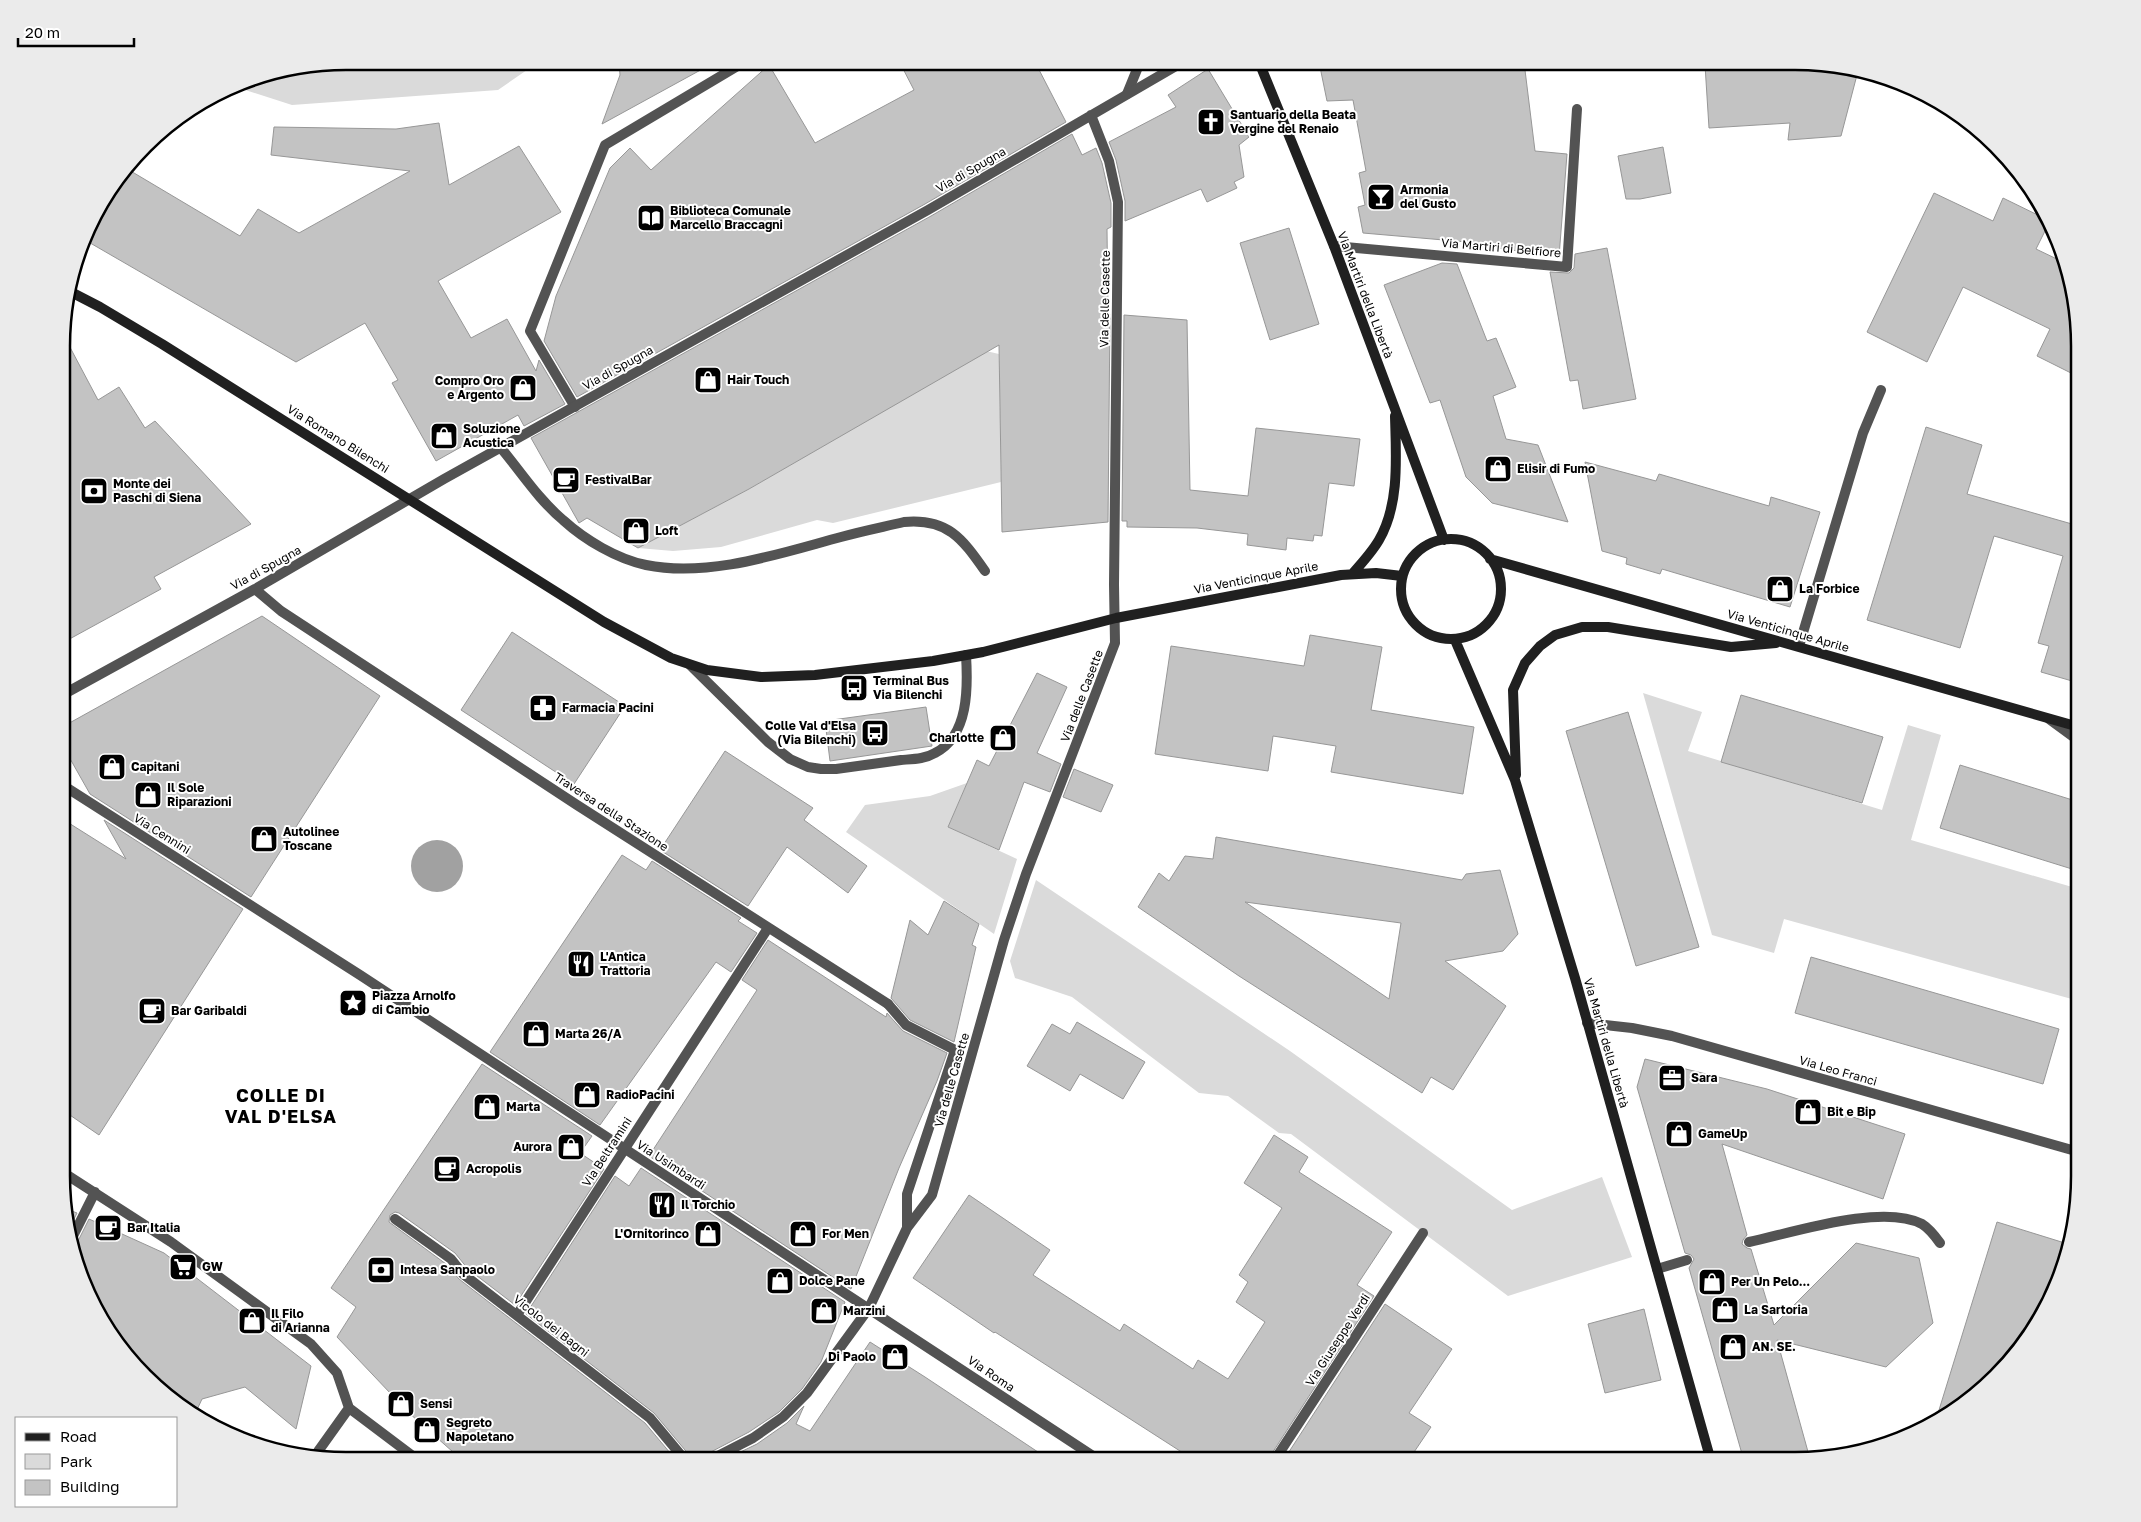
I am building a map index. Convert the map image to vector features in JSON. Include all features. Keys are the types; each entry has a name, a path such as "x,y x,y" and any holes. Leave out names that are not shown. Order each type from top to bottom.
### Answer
{"main road":[{"name":"Via Martiri della Libertà","path":"1262,70 1334,246 1444,540"},
{"name":"Via Romano Bilenchi","path":"75,294 126,322 411,499 590,614 655,650 690,665 738,676 787,677 844,673 966,656"},
{"path":"1353,574 1379,540 1390,509 1395,470 1394,408"},
{"path":"1456,539 1470,542 1481,549 1490,559 1501,586 1499,602 1493,616 1483,628 1470,636 1455,640 1441,639 1428,634 1408,616 1401,596 1402,576 1408,562 1418,551 1430,543 1456,539"},
{"name":"Via Venticinque Aprile","path":"1490,559 2071,725"},
{"name":"Via Venticinque Aprile","path":"966,656 1116,618 1353,574 1376,573 1402,576"},
{"path":"1516,780 1513,690 1525,663 1540,646 1555,634 1582,627 1608,627 1731,647 1782,642"},
{"name":"Via Martiri della Libertà","path":"1455,640 1516,780 1708,1452"}],"street":[{"path":"575,407 530,331 605,145 731,70"},
{"path":"1127,94 1137,70"},
{"name":"Via di Spugna","path":"70,691 255,589 501,448 911,219 1169,70"},
{"name":"Via Martiri di Belfiore","path":"1334,246 1567,267 1577,109"},
{"name":"Via delle Casette","path":"726,1452 754,1438 784,1417 807,1393 869,1308 907,1228 932,1195 1004,940 1026,874 1116,643 1114,585 1118,202 1110,161 1091,115"},
{"path":"1799,646 1863,433 1881,390"},
{"path":"501,448 545,502 564,521 608,550 636,562 672,568 728,564 780,554 904,522 918,521 939,525 958,536 985,571"},
{"name":"Traversa della Stazione","path":"255,589 281,611 888,1004 906,1025 955,1050"},
{"path":"690,665 768,742 790,759 808,767 821,770 926,757 944,748 952,738 966,702 968,688 966,656"},
{"path":"2046,717 2071,735"},
{"name":"Via Cennini","path":"70,790 247,902 485,1058"},
{"name":"Via Beltramini","path":"517,1315 768,928"},
{"name":"Via Leo Franci","path":"1587,1023 1632,1028 1672,1036 2071,1150"},
{"name":"Via delle Casette","path":"907,1228 907,1194 955,1050"},
{"name":"Via Usimbardi","path":"485,1058 869,1308"},
{"path":"70,1177 179,1248 311,1344 336,1373 349,1408 407,1452"},
{"path":"75,1231 95,1192"},
{"path":"1749,1242 1854,1218 1878,1216 1903,1218 1920,1223 1927,1228 1940,1244"},
{"name":"Vicolo dei Bagni","path":"395,1219 451,1259 463,1274 650,1418 678,1452"},
{"name":"Via Giuseppe Verdi","path":"1279,1452 1423,1233"},
{"path":"1657,1269 1687,1260"},
{"name":"Via Roma","path":"869,1308 1087,1452"},
{"path":"319,1450 349,1408"}],"green space":[{"path":"346,70 527,70 498,90 292,105 245,90 275,79 310,72"},
{"path":"986,351 999,354 1001,482 833,523 817,520 721,547 673,551 638,548 749,489"},
{"path":"1643,693 1702,712 1688,751 1882,810 1908,725 1941,735 1911,840 2071,887 2071,999 1784,919 1774,953 1712,935"},
{"path":"967,783 948,827 1017,859 994,934 846,832 865,805 930,796"},
{"path":"1036,880 1290,1051 1512,1210 1602,1177 1632,1257 1508,1296 1291,1134 1279,1133 1228,1096 1199,1093 1072,997 1015,978 1010,961"}],"shaded area":[{"path":"437,840 451,844 459,852 463,866 459,880 451,888 437,892 423,888 415,880 411,866 415,852 423,844"}],"building":[{"path":"620,70 701,70 602,124 620,75"},
{"path":"763,70 772,70 815,143 914,90 904,70 1039,70 1066,122 925,204 577,397 544,341 556,296 610,168 630,148 651,170"},
{"path":"1209,70 1249,137 1239,145 1244,177 1234,182 1237,188 1207,202 1201,189 1125,221 1125,201 1116,160 1109,142 1176,107 1168,95"},
{"path":"1321,70 1525,70 1535,151 1567,154 1559,257 1484,246 1490,244 1363,233 1358,207 1365,205 1359,173 1366,171 1353,100 1327,101"},
{"path":"1705,70 1795,70 1831,72 1856,77 1841,136 1788,140 1790,123 1709,128"},
{"path":"439,123 449,185 519,146 561,212 438,281 471,338 507,319 536,371 539,360 565,404 524,426 518,415 436,461 392,383 398,380 365,323 296,362 90,243 107,208 132,172 240,236 258,209 299,233 410,171 271,155 274,127 396,129"},
{"path":"1072,134 1082,155 1096,148 1102,163 1111,203 1111,227 1107,229 1108,314 1110,314 1108,522 1002,532 999,345 749,489 638,548 587,518 579,523 531,438 931,216"},
{"path":"1663,147 1671,193 1640,199 1626,199 1618,156"},
{"path":"1934,193 1993,221 2003,198 2037,215 2045,231 2036,249 2056,259 2062,275 2069,310 2071,373 2037,356 2050,329 1963,287 1927,362 1867,332"},
{"path":"1289,228 1319,324 1270,340 1240,243"},
{"path":"1607,248 1636,399 1583,409 1578,380 1570,381 1550,272 1569,273 1574,268 1575,254"},
{"path":"1442,263 1457,264 1487,341 1496,338 1516,387 1493,396 1506,439 1538,445 1568,522 1492,503 1466,477 1440,400 1430,403 1384,285"},
{"path":"1124,315 1187,320 1190,490 1248,496 1256,428 1360,439 1354,486 1329,483 1322,536 1314,535 1313,541 1287,538 1286,550 1247,545 1248,534 1197,528 1127,527 1127,521 1122,521"},
{"path":"70,347 98,400 119,387 145,428 155,421 251,524 154,577 161,589 70,639"},
{"path":"1926,427 1982,445 1967,494 2071,524 2071,681 2041,672 2049,646 2038,643 2063,556 1994,536 1960,648 1867,620"},
{"path":"1585,462 1656,481 1659,474 1769,506 1771,497 1820,512 1790,607 1662,569 1660,574 1626,564 1627,558 1602,551"},
{"path":"262,616 380,696 251,897 90,794 70,759 70,723"},
{"name":"Farmacia Pacini","path":"512,632 625,706 574,784 461,710"},
{"path":"1310,635 1382,647 1371,710 1474,727 1463,794 1331,772 1336,746 1273,736 1268,771 1155,754 1171,646 1304,666"},
{"path":"1037,673 1067,687 1037,753 1061,764 1050,792 1024,782 999,850 948,827 977,760 989,766"},
{"path":"1741,695 1883,737 1862,803 1721,762"},
{"path":"926,707 932,746 830,761 825,721"},
{"path":"1628,712 1699,947 1636,966 1566,731"},
{"path":"725,751 813,808 804,820 867,866 848,893 787,847 748,906 660,850"},
{"path":"1960,765 2071,800 2071,869 1940,828"},
{"path":"1074,769 1113,785 1101,812 1063,797"},
{"path":"104,820 243,909 99,1135 70,1115 70,824 126,859"},
{"path":"1216,837 1462,880 1466,874 1500,870 1518,934 1503,951 1445,961 1506,1006 1453,1090 1431,1077 1422,1093 1239,976 1138,907 1159,873 1169,881 1185,856 1213,859","holes":["1245,902 1401,923 1389,999"]},
{"path":"622,855 646,870 652,861 741,918 738,921 757,933 731,972 716,962 600,1125 490,1052"},
{"path":"944,901 979,924 972,945 976,947 954,1042 910,1020 891,998 910,920 928,935"},
{"path":"768,940 886,1017 887,1013 903,1031 947,1053 851,1289 649,1156 757,990 742,980"},
{"path":"1811,957 2059,1029 2043,1084 1795,1013"},
{"path":"1077,1022 1145,1062 1123,1099 1080,1074 1070,1091 1027,1066 1052,1024 1070,1034"},
{"path":"1645,1059 1767,1089 1905,1134 1883,1199 1722,1144 1747,1235 1742,1244 1751,1249 1774,1325 1856,1243 1919,1258 1933,1323 1886,1367 1777,1340 1808,1451 1741,1452 1689,1268 1694,1259 1691,1255 1685,1253 1637,1087"},
{"path":"482,1064 592,1136 580,1153 604,1169 515,1305 468,1269 455,1253 399,1213 395,1212 390,1215 389,1222 446,1264 459,1279 645,1423 669,1452 453,1452 409,1413 337,1337 356,1307 331,1288"},
{"path":"1274,1135 1308,1157 1299,1172 1392,1232 1357,1285 1374,1296 1273,1452 1182,1452 994,1333 913,1278 969,1195 1050,1250 1033,1275 1120,1331 1124,1324 1193,1369 1198,1360 1228,1379 1265,1322 1236,1302 1248,1282 1239,1275 1282,1208 1244,1183"},
{"path":"641,1168 845,1302 821,1362 802,1389 779,1412 749,1432 711,1452 687,1452 654,1413 526,1314 615,1176 629,1186"},
{"path":"72,1211 77,1213 73,1220"},
{"path":"89,1219 164,1253 311,1366 296,1429 245,1387 202,1399 198,1408 164,1383 127,1344 107,1314 91,1281 78,1241"},
{"path":"1997,1222 2063,1242 2042,1298 2014,1344 1977,1383 1939,1411"},
{"path":"1385,1304 1452,1349 1409,1413 1431,1427 1414,1452 1289,1452"},
{"path":"1644,1309 1661,1380 1605,1393 1588,1324"},
{"path":"870,1342 1038,1452 740,1452 757,1444 787,1423 804,1406 796,1424 810,1431"}],"place":[{"name":"Santuario della Beata Vergine del Renaio","path":"1211,122"},
{"name":"Armonia del Gusto","path":"1381,197"},
{"name":"Biblioteca Comunale Marcello Braccagni","path":"651,218"},
{"name":"Hair Touch","path":"708,380"},
{"name":"Compro Oro e Argento","path":"523,388"},
{"name":"Soluzione Acustica","path":"444,436"},
{"name":"Elisir di Fumo","path":"1498,469"},
{"name":"FestivalBar","path":"566,480"},
{"name":"Monte dei Paschi di Siena","path":"94,491"},
{"name":"Loft","path":"636,531"},
{"name":"La Forbice","path":"1780,589"},
{"name":"Terminal Bus Via Bilenchi","path":"854,688"},
{"name":"Farmacia Pacini","path":"543,708"},
{"name":"Colle Val d'Elsa (Via Bilenchi)","path":"875,733"},
{"name":"Charlotte","path":"1003,738"},
{"name":"Capitani","path":"112,767"},
{"name":"Il Sole Riparazioni","path":"148,795"},
{"name":"Autolinee Toscane","path":"264,839"},
{"name":"L'Antica Trattoria","path":"581,964"},
{"name":"Piazza Arnolfo di Cambio","path":"353,1003"},
{"name":"Bar Garibaldi","path":"152,1011"},
{"name":"Marta 26/A","path":"536,1034"},
{"name":"Sara","path":"1672,1078"},
{"name":"RadioPacini","path":"587,1095"},
{"name":"Marta","path":"487,1107"},
{"name":"Bit e Bip","path":"1808,1112"},
{"name":"GameUp","path":"1679,1134"},
{"name":"Aurora","path":"571,1147"},
{"name":"Acropolis","path":"447,1169"},
{"name":"Il Torchio","path":"662,1205"},
{"name":"Bar Italia","path":"108,1228"},
{"name":"L'Ornitorinco","path":"708,1234"},
{"name":"For Men","path":"803,1234"},
{"name":"GW","path":"183,1267"},
{"name":"Intesa Sanpaolo","path":"381,1270"},
{"name":"Dolce Pane","path":"780,1281"},
{"name":"Per Un Pelo...","path":"1712,1282"},
{"name":"La Sartoria","path":"1725,1310"},
{"name":"Marzini","path":"824,1311"},
{"name":"Il Filo di Arianna","path":"252,1321"},
{"name":"AN. SE.","path":"1733,1347"},
{"name":"Di Paolo","path":"895,1357"},
{"name":"Sensi","path":"401,1404"},
{"name":"Segreto Napoletano","path":"427,1430"}],"district":[{"name":"COLLE DI VAL D'ELSA","path":"281,1106"}]}
